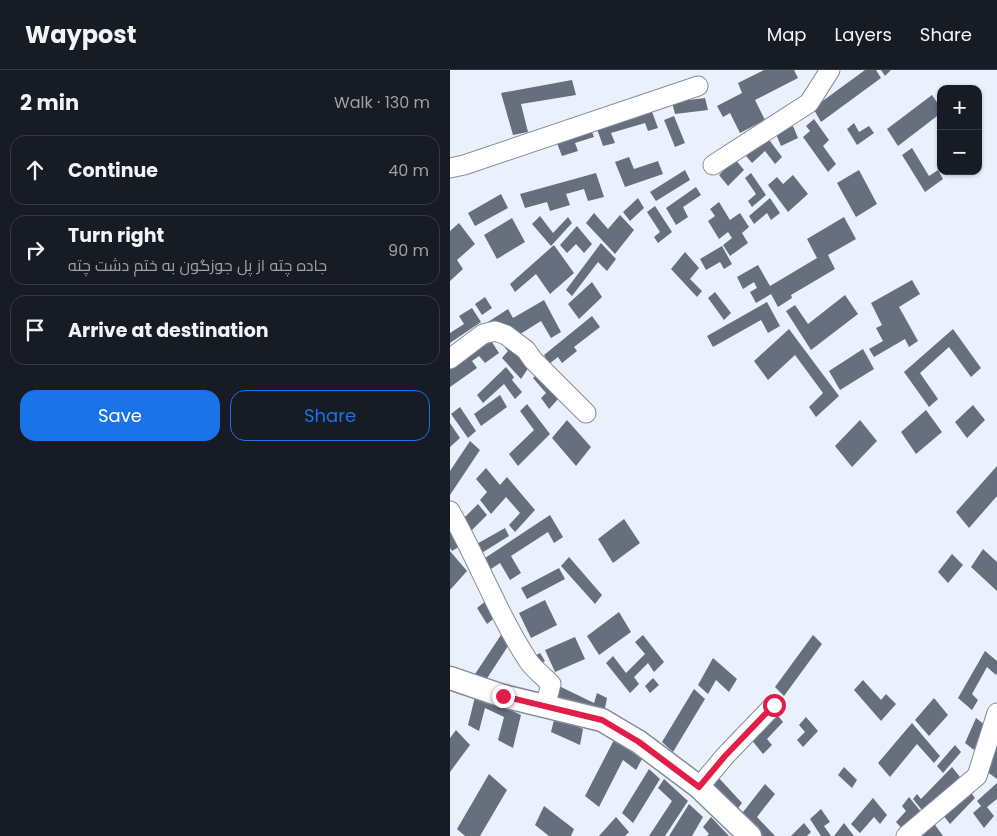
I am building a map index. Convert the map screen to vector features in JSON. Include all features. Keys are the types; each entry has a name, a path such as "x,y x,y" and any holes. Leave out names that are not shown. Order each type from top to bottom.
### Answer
{"street":[{"path":"713,166 809,103 830,70"},
{"path":"450,168 464,165 698,86"},
{"path":"450,359 484,334 495,331 526,350 586,413"},
{"path":"450,511 530,664 551,684 545,707"},
{"path":"450,678 503,696 602,720 639,742 699,787 750,836"},
{"path":"699,787 725,756 774,705"},
{"path":"906,836 977,776 997,713"}],"building":[{"path":"764,70 794,70 798,78 755,100 765,120 740,133 730,113 723,117 717,106 742,93 738,83"},
{"path":"865,70 876,70 881,78 821,122 813,108"},
{"path":"881,70 891,70 885,76"},
{"path":"572,80 576,95 521,104 528,132 513,135 501,93"},
{"path":"932,95 937,102 937,116 898,146 887,129"},
{"path":"705,98 708,110 675,114 672,102"},
{"path":"651,109 658,128 648,131 645,123 611,133 615,143 603,146 596,126"},
{"path":"674,116 685,143 675,147 664,120"},
{"path":"814,119 829,140 823,146 836,164 828,172 803,137 810,131 806,126"},
{"path":"854,123 859,132 869,126 874,133 857,145 847,129"},
{"path":"793,126 798,138 781,146 776,134"},
{"path":"590,127 594,137 575,143 578,151 562,156 555,138"},
{"path":"767,137 782,157 775,164 765,151 752,163 746,156"},
{"path":"912,148 929,176 937,171 937,175 941,175 943,179 925,192 902,155"},
{"path":"629,157 634,169 658,161 663,174 625,187 615,162"},
{"path":"735,159 744,170 728,186 719,175"},
{"path":"685,170 690,180 656,201 650,192"},
{"path":"859,170 877,204 856,217 837,183"},
{"path":"596,173 604,197 588,201 584,189 566,194 570,205 550,211 547,202 525,208 520,194"},
{"path":"751,173 766,195 752,207 748,201 756,194 745,178"},
{"path":"793,175 808,194 788,212 768,185 777,177 783,184"},
{"path":"696,187 701,195 683,207 688,217 676,225 666,208"},
{"path":"501,194 508,208 475,226 468,213"},
{"path":"638,198 644,208 630,221 623,212"},
{"path":"770,198 780,213 771,220 767,213 754,224 749,216"},
{"path":"719,202 730,220 740,213 749,227 742,233 748,243 730,256 723,245 732,238 728,232 719,239 708,221 715,216 710,209"},
{"path":"655,206 672,232 658,243 654,237 660,232 647,212"},
{"path":"594,213 608,229 620,215 634,230 615,254 586,223"},
{"path":"540,216 553,233 568,217 572,223 551,246 532,224"},
{"path":"844,217 856,239 828,255 835,269 791,295 792,298 778,307 771,294 756,303 750,292 757,288 754,282 743,289 737,277 758,265 770,286 817,258 807,239"},
{"path":"512,218 525,242 497,259 484,235"},
{"path":"459,223 475,244 457,260 463,269 450,281 450,231"},
{"path":"577,226 592,244 584,253 576,244 567,253 560,245"},
{"path":"601,243 616,259 607,271 598,262 572,296 566,290"},
{"path":"554,245 574,273 550,294 536,274 515,292 510,284"},
{"path":"722,246 732,264 724,269 720,262 706,270 700,259"},
{"path":"685,252 699,268 690,279 702,291 697,297 671,269"},
{"path":"912,280 920,294 899,307 918,341 909,347 905,339 874,357 869,349 883,341 876,328 882,325 871,303"},
{"path":"592,282 602,297 579,319 568,304"},
{"path":"715,292 731,313 724,320 708,298"},
{"path":"845,295 858,314 811,350 786,311 795,305 808,324"},
{"path":"485,297 492,308 482,315 475,304"},
{"path":"544,300 561,332 551,338 541,321 517,336 512,327 505,331 501,322 491,328 488,322 508,309 513,318"},
{"path":"767,302 780,326 768,333 761,320 713,347 707,336"},
{"path":"472,308 481,322 450,343 450,333 464,324 459,316"},
{"path":"592,316 600,327 574,347 577,351 562,363 558,357 549,364 544,355"},
{"path":"789,329 839,396 816,417 809,407 823,393 795,355 768,380 754,361"},
{"path":"953,329 981,368 971,377 949,347 920,373 938,399 929,407 904,372"},
{"path":"488,336 499,353 485,363 479,356 472,361 477,368 450,387 450,364"},
{"path":"510,341 531,364 521,379 502,358 508,351 505,348"},
{"path":"863,349 874,369 840,390 829,371"},
{"path":"506,367 514,377 512,380 522,392 515,399 504,384 483,403 477,395"},
{"path":"539,372 559,398 549,409 541,398 546,393 533,378"},
{"path":"500,395 507,407 481,426 474,414"},
{"path":"527,404 550,434 518,466 509,454 534,430 520,411"},
{"path":"973,405 985,420 967,438 955,422"},
{"path":"460,407 476,431 468,438 451,414"},
{"path":"926,410 942,432 916,454 901,432"},
{"path":"567,420 591,447 576,466 552,438"},
{"path":"860,420 877,441 852,467 835,446"},
{"path":"450,423 460,438 450,447"},
{"path":"470,441 480,450 450,495 450,471"},
{"path":"997,466 997,496 969,528 956,512"},
{"path":"486,468 500,485 507,477 535,510 515,532 509,525 520,513 506,497 491,514 480,500 487,492 476,479"},
{"path":"478,504 487,515 470,532 462,520"},
{"path":"550,515 563,537 554,543 548,532 511,556 521,573 510,580 500,563 488,571 482,560"},
{"path":"624,519 640,543 613,563 598,539"},
{"path":"450,521 464,544 452,551 450,548"},
{"path":"505,528 509,536 480,554 475,545"},
{"path":"983,549 997,562 997,591 971,567"},
{"path":"450,551 467,571 450,590"},
{"path":"952,554 963,565 948,583 938,572"},
{"path":"569,557 602,595 595,604 561,566"},
{"path":"559,568 565,579 527,599 521,588"},
{"path":"487,600 497,616 487,624 477,608"},
{"path":"545,600 557,625 531,638 519,613"},
{"path":"619,612 631,632 599,655 587,636"},
{"path":"501,635 510,643 484,683 475,674"},
{"path":"643,635 664,662 654,672 648,663 634,677 639,684 630,693 606,663 613,656 626,673 645,654 635,642"},
{"path":"813,635 822,644 784,696 775,687"},
{"path":"575,637 585,659 555,672 545,650"},
{"path":"985,651 997,661 997,673 996,675 987,667 972,694 978,700 972,710 958,698"},
{"path":"540,653 545,661 537,666 533,657"},
{"path":"713,658 737,679 729,692 716,680 708,694 698,685"},
{"path":"653,678 659,685 650,693 645,686"},
{"path":"863,680 881,700 886,694 896,704 881,721 854,690"},
{"path":"559,686 594,703 597,693 607,698 603,718 556,696"},
{"path":"694,689 705,699 673,752 662,742"},
{"path":"476,693 521,715 513,748 498,740 504,717 485,708 479,731 468,725"},
{"path":"934,698 948,715 929,736 915,720"},
{"path":"775,712 783,722 767,739 772,745 763,754 750,738"},
{"path":"555,716 583,729 580,745 551,732"},
{"path":"806,717 818,731 803,747 797,740 805,732 799,725"},
{"path":"976,718 985,725 974,750 965,743"},
{"path":"912,723 940,756 934,763 917,744 890,777 878,763"},
{"path":"456,730 470,745 450,772 450,738"},
{"path":"615,738 642,759 636,770 623,760 599,807 585,796"},
{"path":"955,745 961,752 943,773 937,766"},
{"path":"997,745 997,779 986,771"},
{"path":"844,767 857,780 852,788 838,775"},
{"path":"952,767 960,777 925,814 913,799 917,794 921,799"},
{"path":"649,769 660,779 633,823 622,813"},
{"path":"489,774 507,790 480,836 465,836 457,829"},
{"path":"718,777 742,803 733,815 709,789"},
{"path":"664,779 688,801 665,836 649,836 672,801 658,788"},
{"path":"997,783 997,799 987,807 994,816 984,828 973,813 981,806 977,801"},
{"path":"765,784 775,794 757,817 775,836 759,836 740,816"},
{"path":"969,790 975,798 950,824 943,815"},
{"path":"909,797 922,813 905,832 896,822 906,811 902,806"},
{"path":"873,798 887,815 880,824 874,817 860,833 851,824"},
{"path":"689,804 703,817 692,836 669,836"},
{"path":"544,806 574,829 571,836 549,836 535,825"},
{"path":"821,809 830,822 824,826 831,836 821,836 810,819"},
{"path":"616,817 629,832 625,836 599,836"},
{"path":"711,817 729,836 707,836 709,834 703,827"},
{"path":"933,822 943,836 918,836"},
{"path":"804,823 811,832 807,836 791,836"},
{"path":"844,823 854,836 834,836"}],"route":[{"path":"503,696 602,720 639,742 699,787 725,756 774,705"}]}
